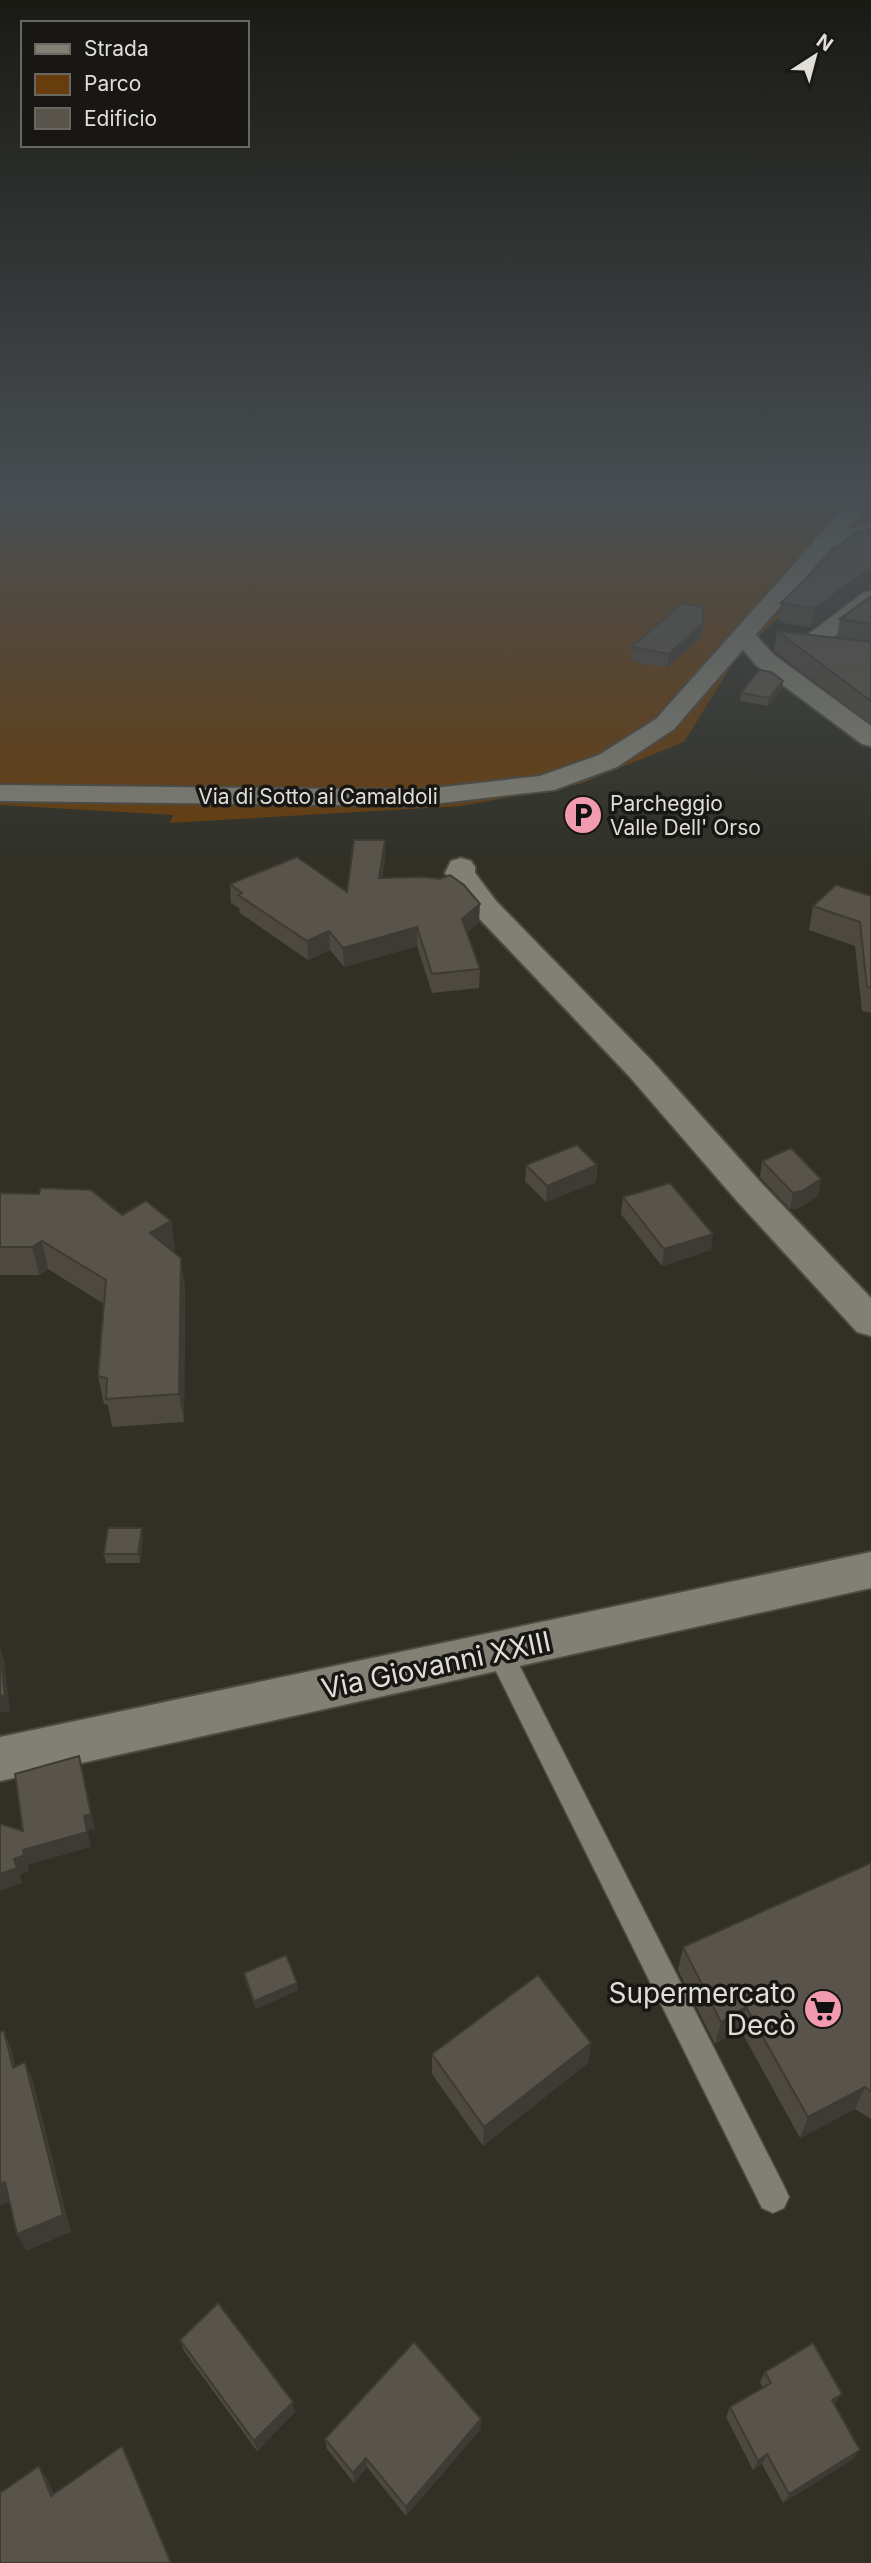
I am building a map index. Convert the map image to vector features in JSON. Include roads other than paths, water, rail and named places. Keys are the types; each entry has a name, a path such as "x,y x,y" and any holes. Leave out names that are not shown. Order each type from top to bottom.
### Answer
{"street":[{"name":"Via di Sotto ai Camaldoli","path":"0,793 416,798 544,784 608,761 665,724 754,625"},
{"path":"810,644 836,625"},
{"path":"744,636 847,649"},
{"path":"744,636 765,660 871,738"},
{"path":"461,867 460,873 485,907 641,1069 750,1193 871,1322"},
{"name":"Via Giovanni XXIII","path":"0,1759 871,1570"}],"lane":[{"path":"499,1651 773,2197"}],"place":[{"name":"Parcheggio Valle Dell' Orso","path":"583,815"},
{"name":"Supermercato Decò","path":"823,2009"}]}
